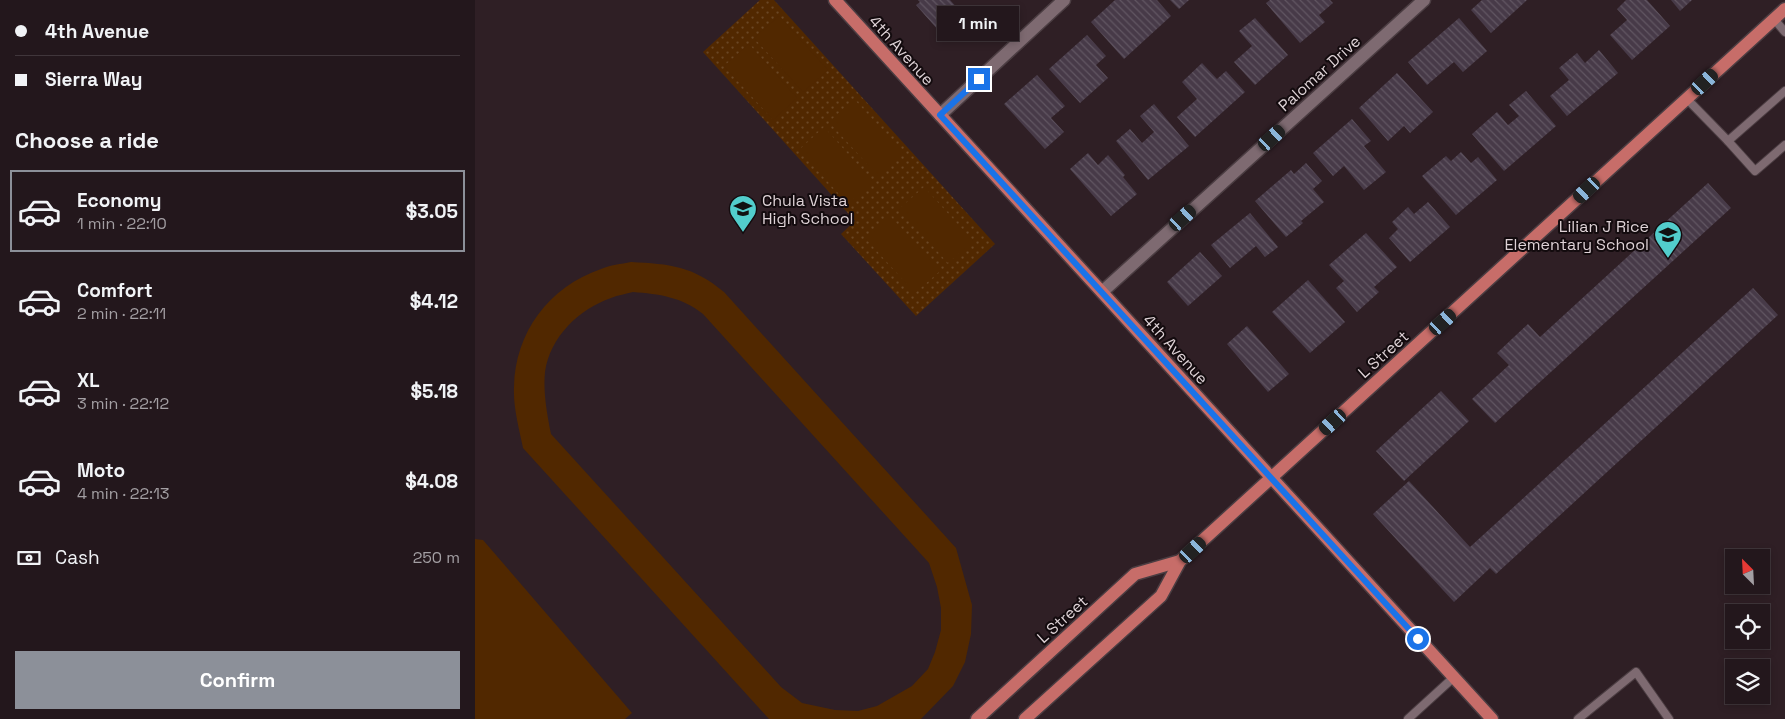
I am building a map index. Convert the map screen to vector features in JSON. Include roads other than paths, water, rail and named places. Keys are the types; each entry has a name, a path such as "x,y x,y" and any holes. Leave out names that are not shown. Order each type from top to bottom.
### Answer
{"main road":[{"name":"4th Avenue","path":"835,0 1492,719"},
{"name":"L Street","path":"1025,719 1161,596 1180,561 1785,9"},
{"name":"L Street","path":"977,719 1135,574 1180,561"}],"street":[{"path":"940,115 1064,0"},
{"name":"Palomar Drive","path":"1102,292 1424,0"}],"lane":[{"path":"1774,19 1785,32"},
{"path":"1728,141 1785,91"},
{"path":"1687,99 1755,171 1785,145"},
{"path":"1582,718 1636,672 1669,719"},
{"path":"1408,719 1453,678"}],"place":[{"name":"Chula Vista High School","path":"743,233"},
{"name":"Lilian J Rice Elementary School","path":"1668,259"}]}
